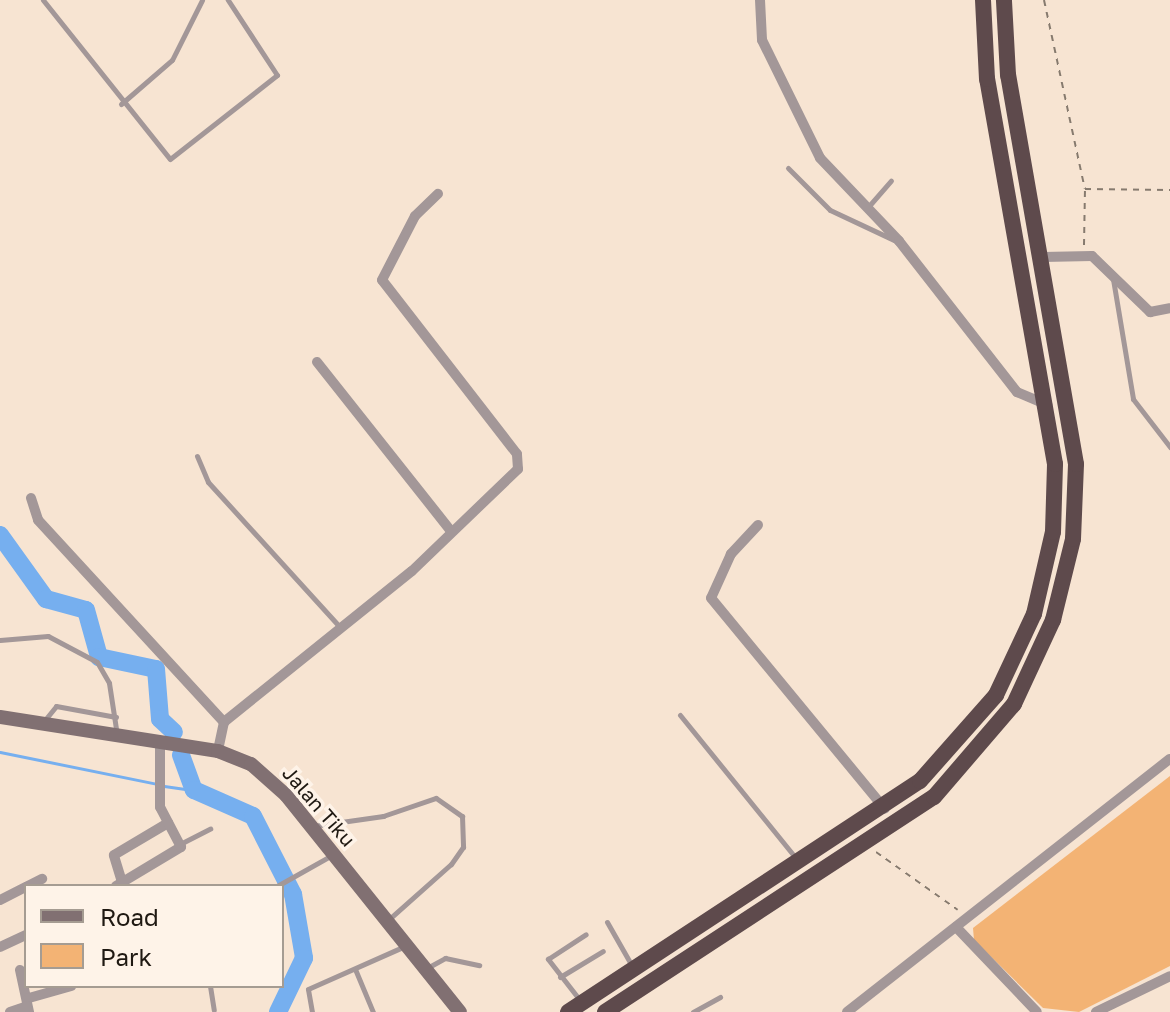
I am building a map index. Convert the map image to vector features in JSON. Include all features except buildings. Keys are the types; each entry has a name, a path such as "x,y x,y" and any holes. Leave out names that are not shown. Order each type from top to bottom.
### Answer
{"highway":[{"path":"576,1008 885,809 972,728 1034,614 1055,515 1049,405 989,92 983,0"},
{"path":"605,1012 867,846 934,797 990,738 1036,663 1065,580 1076,464 1043,257 1008,75 1004,0"}],"main road":[{"name":"Jalan Tiku","path":"0,717 117,740 218,751 267,776 312,826 457,1009"}],"street":[{"path":"760,0 762,40 782,70 799,124 865,211 899,241 1017,392 1049,405"},
{"path":"218,751 224,722 340,628 518,469 517,454 382,280 415,216 438,194"},
{"path":"1043,257 1083,255 1111,272 1150,312 1170,308"},
{"path":"317,362 451,531"},
{"path":"31,498 38,520 224,722"},
{"path":"758,525 731,554 711,598 885,809"},
{"path":"160,745 158,794 168,823 180,844 119,884 114,855 168,823"},
{"path":"852,1011 1170,759"},
{"path":"31,884 42,879"},
{"path":"0,900 24,888"},
{"path":"960,924 1037,1012"},
{"path":"0,947 24,936"},
{"path":"20,970 24,988"},
{"path":"1096,1012 1170,976"},
{"path":"10,1012 66,988"}],"lane":[{"path":"43,0 160,154 175,159 272,83 276,67 228,0"},
{"path":"121,104 172,60 202,0"},
{"path":"788,168 830,210 899,241"},
{"path":"865,211 891,181"},
{"path":"1111,272 1133,399 1170,447"},
{"path":"197,456 208,482 340,628"},
{"path":"0,640 48,636 97,662 116,717 117,740"},
{"path":"42,726 56,706 116,717"},
{"path":"680,715 801,864"},
{"path":"312,826 383,816 436,798 452,803 466,826 463,847 387,920"},
{"path":"180,844 210,829"},
{"path":"281,884 334,854"},
{"path":"607,922 635,970"},
{"path":"576,1008 548,959 586,934"},
{"path":"312,1012 305,991 408,945"},
{"path":"560,977 603,951"},
{"path":"426,969 445,958 479,965"},
{"path":"355,969 373,1012"},
{"path":"210,988 214,1010"},
{"path":"693,1012 720,997"}],"path":[{"path":"1044,0 1085,189 1083,255"},
{"path":"1085,189 1170,190"},
{"path":"867,846 959,911 960,924"}],"green space":[{"path":"1170,776 1170,966 1079,1012 1043,1008 974,940 973,928"}],"waterway":[{"path":"0,535 46,599 86,610 99,657 156,669 160,719 174,732"},
{"path":"0,752 157,784"},
{"path":"181,755 194,790 253,816 293,894 304,958 278,1012"},
{"path":"164,786 194,790"}]}
